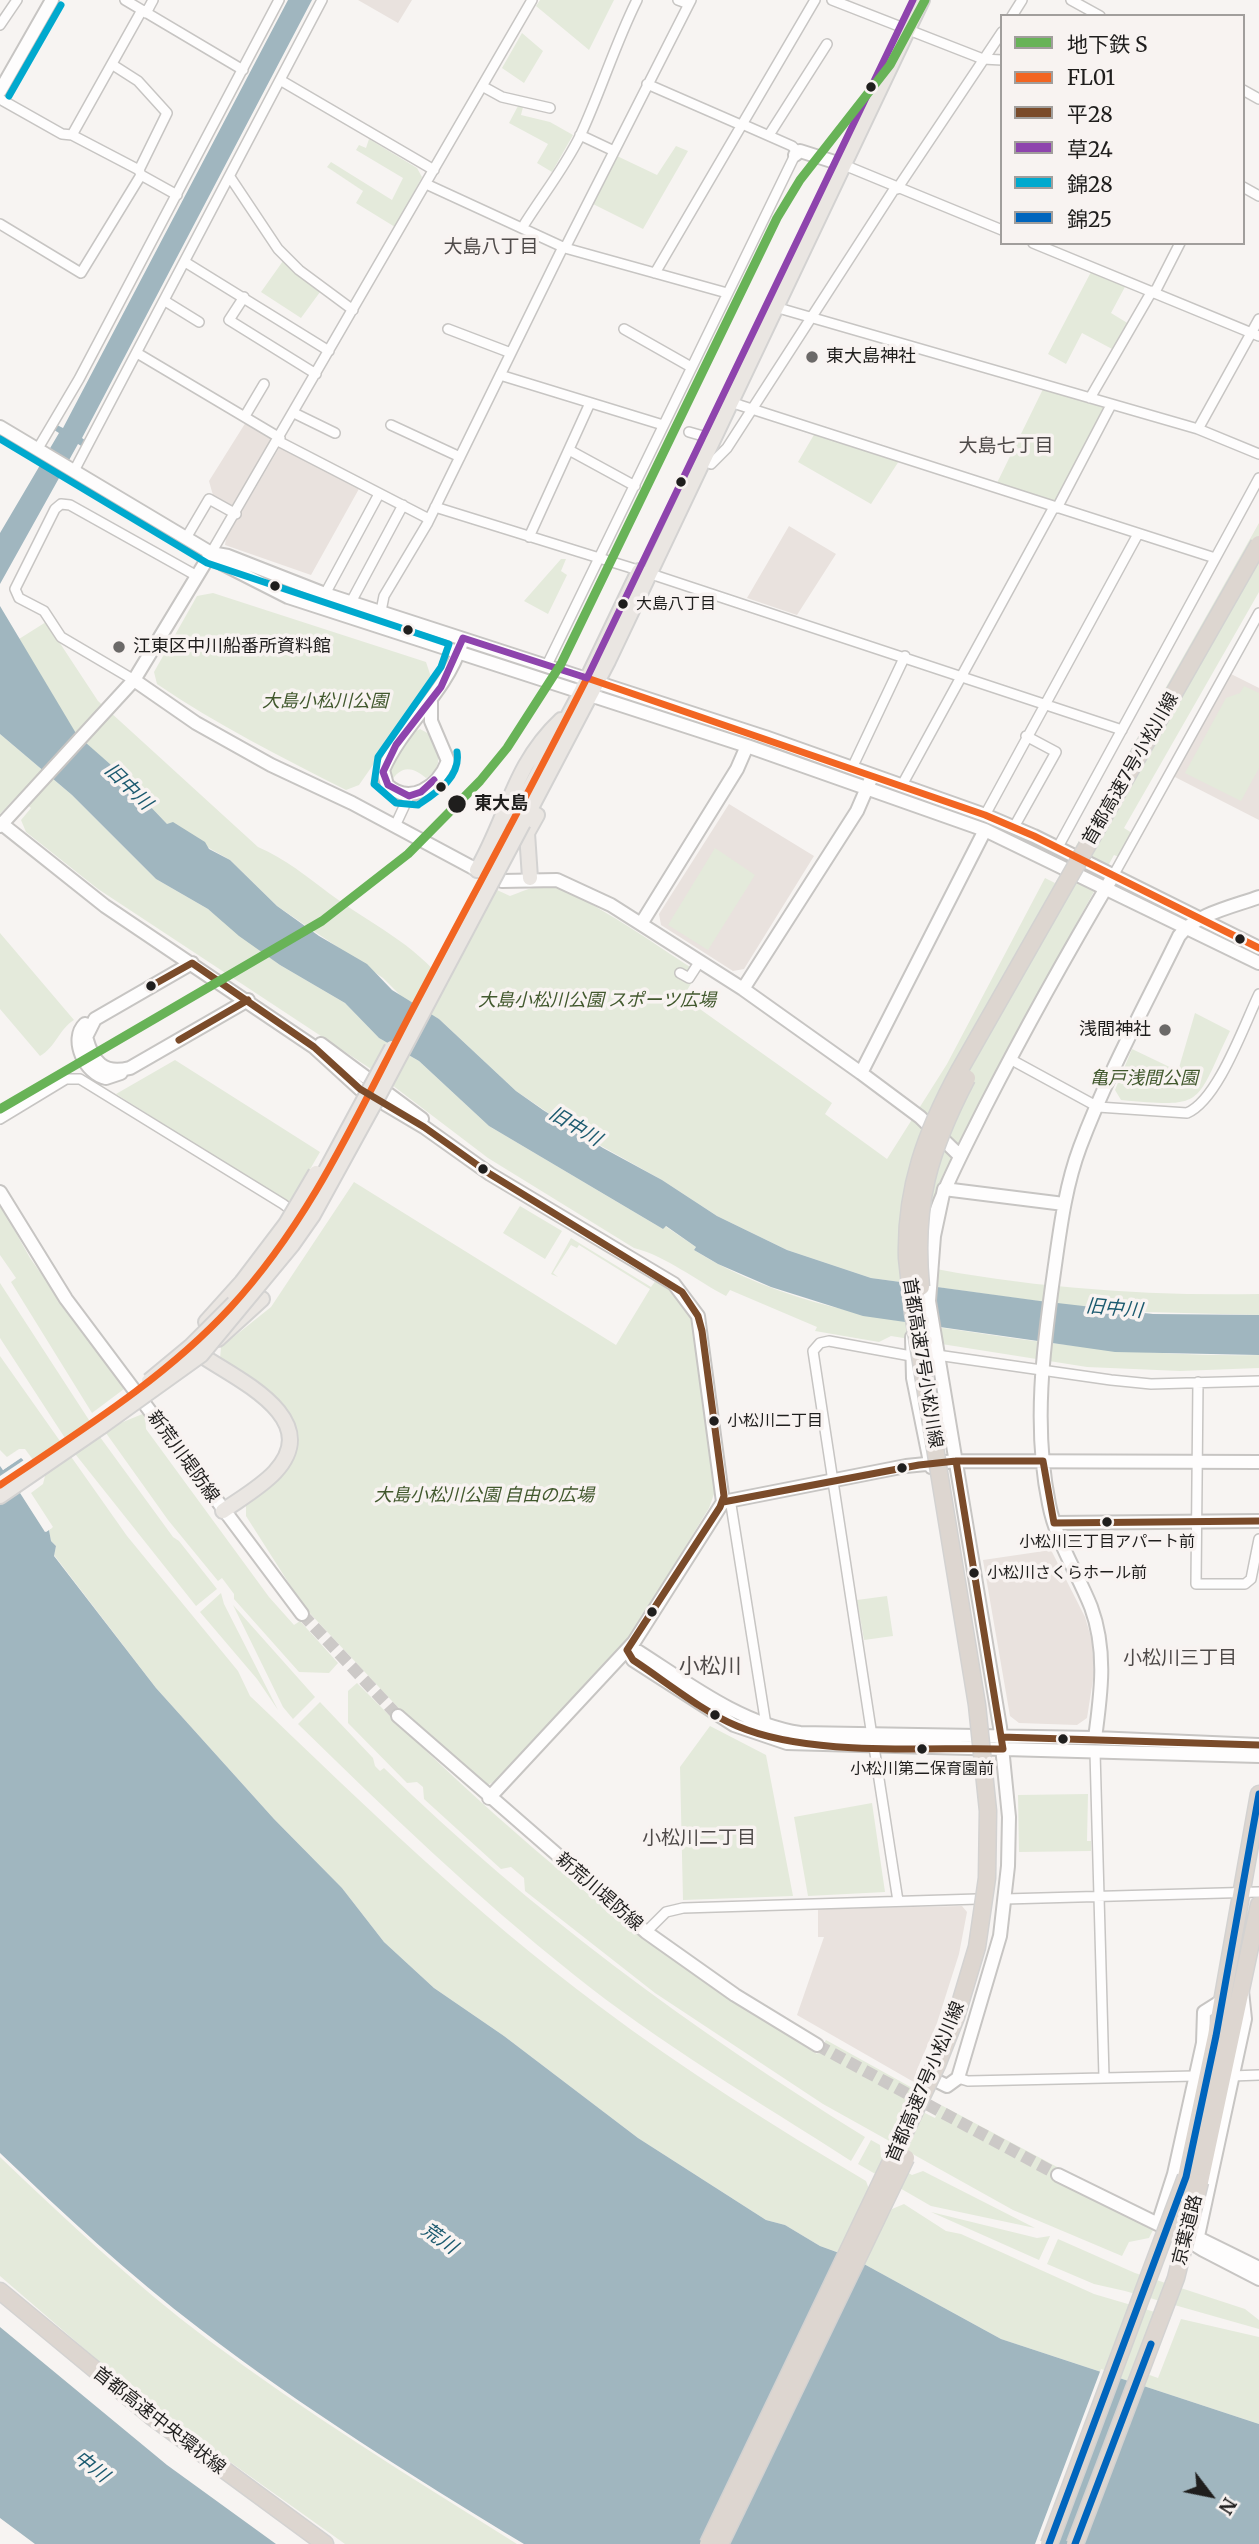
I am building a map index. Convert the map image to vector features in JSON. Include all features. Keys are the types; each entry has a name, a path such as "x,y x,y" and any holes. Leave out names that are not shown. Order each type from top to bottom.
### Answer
{"highway":[{"name":"首都高速7号小松川線","path":"708,2544 937,2065 968,1984 983,1912 989,1841 982,1742 906,1258 909,1195 919,1154 959,1071 1259,544"},
{"name":"首都高速7号小松川線","path":"720,2544 947,2069 974,1998 993,1918 999,1842 997,1776 923,1310 917,1237 925,1179 940,1132 968,1076 1259,565"},
{"name":"京葉道路","path":"1075,2544 1176,2278 1240,1891 1259,1794"},
{"name":"京葉道路","path":"1049,2544 1193,2180 1242,1990 1259,1905"},
{"name":"首都高速中央環状線","path":"0,2291 151,2416 325,2544"},
{"name":"首都高速中央環状線","path":"0,2305 145,2425 306,2544"}],"main road":[{"path":"904,29 913,0"},
{"path":"138,1396 196,1353 292,1245 313,1215 375,1091 589,687 643,573 730,402 904,29 922,0"},
{"path":"643,573 696,434 839,164"},
{"path":"477,870 491,846 505,803 530,755 573,718"},
{"path":"530,878 527,834 566,760 573,718"},
{"path":"196,1353 200,1329 242,1282 286,1224 375,1091"},
{"path":"0,1496 218,1339 262,1299 308,1238 327,1207 375,1091"},
{"path":"0,1485 99,1423 231,1308 265,1267 305,1210 375,1091"},
{"path":"154,1377 189,1354 196,1353 273,1403 284,1419 288,1439 285,1455 276,1471 223,1511"}],"street":[{"path":"0,25 17,0"},
{"path":"0,91 52,0"},
{"path":"126,0 243,70"},
{"path":"72,135 153,0"},
{"path":"39,451 279,0"},
{"path":"73,471 322,0"},
{"path":"489,1798 627,1650 723,1502 702,1331 688,1298 674,1284 464,1157 424,1127 360,1089 314,1046 83,890 1,825 134,680 236,513 531,0"},
{"path":"522,228 558,176 580,135 616,43 637,0"},
{"path":"381,611 384,596 435,508 564,247 690,2 678,0"},
{"path":"656,273 815,0"},
{"path":"832,0 983,59 1000,60"},
{"path":"1071,0 1096,14"},
{"path":"702,460 711,464 727,448 810,318 1000,35"},
{"path":"769,135 827,44"},
{"path":"0,224 81,272 140,172 167,113 138,81 113,65"},
{"path":"280,80 434,170"},
{"path":"647,85 769,135 792,146 797,154 839,164 1000,229"},
{"path":"482,86 502,97 550,108"},
{"path":"0,99 62,134 72,135 177,195"},
{"path":"580,135 614,151"},
{"path":"547,665 797,154"},
{"path":"230,177 278,249 299,270 353,310"},
{"path":"426,184 564,247 727,293"},
{"path":"1090,398 1179,245"},
{"path":"1054,247 1255,334"},
{"path":"185,262 329,351"},
{"path":"244,297 229,320 316,374"},
{"path":"164,301 199,322"},
{"path":"775,307 1198,429 1259,454"},
{"path":"1198,429 1255,334 1259,319"},
{"path":"448,329 511,353"},
{"path":"624,329 691,367"},
{"path":"137,353 279,439 429,519"},
{"path":"500,375 663,425"},
{"path":"244,416 264,384"},
{"path":"730,402 1214,558"},
{"path":"529,537 590,403"},
{"path":"902,785 1111,405"},
{"path":"294,413 335,433"},
{"path":"391,425 460,457"},
{"path":"0,427 258,584 356,621 458,653 589,687 852,768 870,781 902,785 985,815 1058,848 1259,948"},
{"path":"569,450 635,485"},
{"path":"1058,848 1259,478"},
{"path":"326,594 379,494"},
{"path":"186,538 209,499 236,513"},
{"path":"197,576 70,505 61,504 55,509 15,589 19,598 44,611 61,637 134,680 196,723 261,759 502,881 530,878 567,883 611,905 743,989 861,1073 920,1117 960,1156"},
{"path":"329,612 338,611 348,601 403,505"},
{"path":"435,508 963,674 1122,730"},
{"path":"985,815 1138,534"},
{"path":"211,553 228,556 326,594 547,665 589,687 747,746 870,781 985,830 1259,963"},
{"path":"348,601 349,611 356,621"},
{"path":"926,1256 937,1355 1002,1743 1009,1828 1005,1899 989,1980 958,2078 951,2085 940,2083 932,2075 931,2065 961,1982 978,1899 982,1847 975,1743 911,1356 926,1256 932,1217 1010,1059 1259,613"},
{"path":"431,702 430,718 448,758 447,765 421,792 409,796 390,788 383,776 387,762 431,702 458,653 463,638"},
{"path":"852,768 905,656"},
{"path":"405,734 421,724 433,730 438,737"},
{"path":"1014,827 1056,752 1026,736"},
{"path":"641,924 737,769 747,746"},
{"path":"743,989 857,811 870,781"},
{"path":"395,826 409,796"},
{"path":"861,1073 985,830"},
{"path":"1096,1738 1101,1688 1098,1632 1054,1523 1042,1461 1041,1371 1064,1204 1079,1150 1124,1046 1185,928 1259,897"},
{"path":"680,973 689,978 700,961"},
{"path":"192,963 95,1019 86,1037 99,1064 112,1072 130,1068 248,1000"},
{"path":"1010,1059 1098,1107 1179,1113 1195,1109 1211,1092 1259,994"},
{"path":"0,1119 66,1079 80,1079 295,1213 300,1222 288,1240 247,1294 196,1353"},
{"path":"944,1189 1064,1204"},
{"name":"新荒川堤防線","path":"0,1192 66,1299 302,1614"},
{"path":"898,1901 813,1359 816,1346 829,1340 911,1356"},
{"path":"937,1355 1152,1384 1259,1381"},
{"path":"1198,1382 1196,1584 1245,1584 1251,1579 1259,1539"},
{"path":"723,1502 930,1463 956,1461 1259,1462"},
{"path":"723,1502 731,1505 766,1725"},
{"path":"1054,1523 1259,1521"},
{"path":"627,1650 636,1661 745,1730 787,1743 1002,1743 1096,1738 1259,1745"},
{"path":"627,1650 639,1652 739,1713 766,1725 800,1733 873,1741"},
{"name":"新荒川堤防線","path":"398,1716 646,1932 735,1995 817,2045"},
{"path":"1002,1743 1095,1752 1259,1756"},
{"path":"1095,1752 1104,2077"},
{"path":"1005,1899 1259,1892"},
{"path":"646,1932 666,1912 675,1909 978,1899"},
{"path":"1194,2239 1245,2019 1242,1990"},
{"path":"1158,2224 1174,2174 1203,2043 1204,2012 1223,2000"},
{"path":"1232,2076 1259,2075"},
{"path":"958,2078 968,2081 1195,2076"},
{"path":"1058,2175 1174,2232 1259,2268"},
{"path":"1194,2239 1208,2253 1259,2279"},
{"path":"1208,2253 1238,2259"}],"shaded area":[{"path":"358,0 412,0 398,23"},
{"path":"246,422 271,435 272,441 232,510 214,499 209,481"},
{"path":"284,446 360,487 311,575 225,545 226,538 279,448"},
{"path":"789,526 836,554 797,615 747,598"},
{"path":"1231,674 1259,688 1259,820 1173,776"},
{"path":"729,804 814,856 744,969 733,971 661,925 659,914"},
{"path":"1051,1550 1085,1617 1092,1641 1094,1673 1087,1718 1077,1725 1019,1723 1010,1716 983,1560"},
{"path":"962,1906 967,1912 959,1954 937,2023 916,2072 922,2079 919,2085 797,2015 824,1937 818,1937 818,1909"}],"green space":[{"path":"540,0 614,0 589,50 536,6"},
{"path":"522,33 543,51 524,83 502,68"},
{"path":"518,106 523,107 521,115 550,122 573,135 552,172 537,163 548,144 509,123"},
{"path":"369,139 417,168 422,177 395,227 356,203 363,191 327,167 331,162 392,200 403,178 356,150 359,145 366,148"},
{"path":"676,146 688,151 643,229 591,203 617,156 657,175"},
{"path":"283,261 320,292 301,318 261,292"},
{"path":"1091,272 1126,285 1111,313 1129,324 1114,350 1082,333 1066,364 1048,354"},
{"path":"1044,387 1107,408 1053,505 995,487"},
{"path":"815,433 899,461 871,504 798,462"},
{"name":"大島小松川公園 スポーツ広場","path":"1259,523 1259,592 1124,828 1132,833 1119,857 1114,855 1005,1054 939,1183 929,1215 920,1266 1004,1280 1089,1289 1174,1294 1259,1294 1259,1315 1109,1311 871,1278 787,1250 717,1216 662,1180 578,1133 516,1091 439,1019 405,1000 383,978 277,906 230,860 167,824 110,764 77,736 19,639 46,622 98,701 258,847 287,862 391,935 420,957 445,984 479,916 497,890 510,896 542,886 562,890 601,910 698,972 683,997 832,1103 825,1114 887,1159 947,1064 1045,878 1055,883"},
{"path":"561,559 566,559 561,571 567,575 548,614 524,601"},
{"name":"大島小松川公園","path":"213,593 426,662 432,680 359,785 346,790 226,727 157,684 154,672 197,596"},
{"path":"1244,686 1259,693 1259,768 1241,801 1185,773 1226,698 1240,693"},
{"path":"420,729 431,735 434,741 438,753 436,769 426,778 406,769 398,773 390,783 389,763 410,734"},
{"path":"0,734 72,795 156,879 208,909 280,965 345,1003 379,1038 419,1061 489,1126 663,1229 665,1226 696,1247 694,1250 727,1268 796,1296 904,1322 1083,1347 1188,1354 1259,1355 1259,1368 1180,1371 1087,1367 891,1336 879,1342 815,1331 817,1327 730,1290 726,1296 670,1263 634,1248 488,1158 371,1069 98,889 26,832 21,820 31,808 17,796 0,814"},
{"path":"715,848 755,875 708,950 668,925"},
{"path":"0,933 74,1020 40,1056 0,1009"},
{"name":"亀戸浅間公園","path":"1195,1013 1230,1031 1202,1087 1194,1096 1184,1101 1169,1103 1121,1100 1115,1090 1132,1049 1178,1071"},
{"path":"175,1060 320,1152 290,1204 116,1094"},
{"name":"大島小松川公園 自由の広場","path":"354,1182 616,1345 650,1289 579,1245 577,1248 571,1245 553,1273 558,1277 551,1274 571,1238 651,1287 657,1279 671,1288 692,1316 714,1478 714,1494 709,1508 628,1640 499,1779 486,1786 421,1732 304,1607 246,1516 246,1501 294,1437 291,1423 277,1400 256,1382 220,1359 221,1347 271,1307"},
{"path":"0,1204 30,1258 124,1389 92,1413 11,1282 16,1278 0,1255"},
{"path":"520,1206 562,1231 545,1259 503,1233"},
{"path":"0,1283 100,1437 173,1537 217,1589 196,1606 76,1455 0,1338"},
{"path":"0,1356 127,1536 238,1671 250,1696 420,1856 507,1933 599,2006 664,2053 764,2119 866,2181 870,2192 855,2224 878,2235 892,2209 904,2204 946,2231 961,2234 1094,2294 1165,2315 1144,2373 1158,2378 1181,2319 1259,2337 1259,2424 1001,2339 853,2258 820,2246 785,2225 766,2220 638,2138 504,2036 434,1988 384,1942 342,1888 274,1819 156,1688 54,1555 56,1546 51,1541 49,1530 53,1527 31,1493 43,1484 45,1476 25,1449 19,1449 7,1457 0,1450"},
{"path":"145,1413 146,1429 269,1597 294,1625 300,1621 338,1663 329,1673 299,1672 234,1599 234,1594 222,1578 218,1581 168,1520 106,1433 118,1424"},
{"path":"221,1593 224,1604 278,1710 257,1679 200,1612"},
{"path":"887,1596 893,1636 864,1640 857,1600"},
{"path":"233,1605 315,1697 293,1719 283,1707"},
{"path":"357,1683 460,1783 532,1847 606,1909 686,1969 817,2054 826,2040 916,2090 913,2107 935,2118 941,2105 1059,2168 1053,2180 1140,2222 1153,2230 1149,2238 1129,2242 1122,2256 1013,2210 823,2104 655,1993 525,1891 524,1878 511,1867 501,1869 424,1799 423,1787 417,1782 407,1783 348,1723 348,1691"},
{"path":"320,1702 373,1758 380,1771 384,1768 440,1821 555,1920 675,2011 865,2137 851,2161 640,2024 573,1974 502,1915 298,1724"},
{"path":"710,1726 766,1755 793,1896 683,1900 680,1767"},
{"path":"1088,1794 1087,1841 1091,1841 1091,1851 1019,1852 1018,1795"},
{"path":"872,1803 885,1892 808,1896 794,1817"},
{"path":"871,2140 880,2145 881,2157 912,2175 923,2171 1035,2228 931,2206 858,2164"},
{"path":"0,2157 127,2274 207,2339 321,2419 517,2544 345,2544 146,2402 0,2276"},
{"path":"931,2212 1037,2238 1050,2236 1039,2260"},
{"path":"1058,2239 1135,2273 1245,2309 1259,2320 1259,2329 1094,2284 1047,2264"}],"water":[{"path":"288,0 312,0 82,438 86,441 83,447 78,444 0,584 0,533 59,433 54,430 57,425 63,428"},
{"name":"旧中川","path":"0,606 77,735 110,764 167,824 173,822 205,842 209,849 230,860 277,906 319,936 367,964 392,990 439,1019 516,1091 603,1148 662,1180 717,1216 787,1250 871,1278 1153,1314 1259,1315 1259,1355 1115,1352 863,1316 771,1287 718,1264 694,1250 696,1247 666,1226 663,1229 489,1126 419,1061 379,1038 345,1003 280,965 239,936 208,909 156,879 72,795 0,734"},
{"name":"荒川","path":"21,1457 37,1480 22,1491 46,1532 49,1530 51,1541 56,1546 54,1556 156,1688 274,1819 342,1888 384,1942 434,1988 504,2036 638,2138 766,2220 785,2225 820,2246 853,2258 1001,2339 1259,2424 1259,2544 524,2544 400,2467 278,2386 200,2329 122,2266 0,2153 0,1466 3,1470"},
{"name":"中川","path":"0,2327 167,2465 276,2544 35,2544 0,2518"}],"pier":[{"path":"20,1454 26,1456 40,1478 39,1484 24,1493 46,1528 52,1528 45,1532 20,1493 37,1479 0,1504 0,1476 24,1460 21,1458 3,1470 0,1463 4,1465"},
{"path":"1101,2369 1119,2375 1055,2544 1035,2544"}],"tunnel":[{"path":"302,1614 398,1716"},
{"path":"817,2045 1058,2175"}],"metro line":[{"name":"S","path":"0,1109 322,921 408,854 480,781 507,748 561,664 777,218 800,180 890,65 925,0"}],"transit line":[{"name":"草24","path":"434,780 421,792 409,796 388,785 383,772 396,745 441,687 463,638 587,678 913,0"},
{"name":"錦28","path":"9,96 61,5"},
{"name":"錦28","path":"0,439 207,563 449,644 441,667 378,757 374,784 396,803 418,805 446,783 455,769 457,752"},
{"name":"FL01","path":"0,1485 91,1424 177,1358 230,1308 283,1242 349,1133 587,678 985,815 1034,836 1259,948"},
{"name":"平28","path":"151,986 192,963 314,1047 360,1089 424,1127 490,1174 682,1292 698,1316 702,1331 724,1496 720,1507 627,1650 633,1660 711,1713 766,1736 798,1742 867,1748 1003,1749 956,1461"},
{"name":"平28","path":"179,1040 248,1000"},
{"name":"平28","path":"723,1502 919,1465 956,1461 1043,1461 1054,1523 1259,1521"},
{"name":"平28","path":"1001,1737 1259,1745"},
{"name":"錦25","path":"1049,2544 1186,2177 1216,2036 1259,1794"},
{"name":"錦25","path":"1075,2544 1151,2344"}],"place":[{"name":"東大島神社","path":"812,357"},
{"name":"大島八丁目","path":"623,604"},
{"name":"江東区中川船番所資料館","path":"119,647"},
{"name":"東大島","path":"457,804"},
{"name":"浅間神社","path":"1165,1030"},
{"name":"小松川二丁目","path":"714,1421"},
{"name":"小松川三丁目アパート前","path":"1107,1522"},
{"name":"小松川さくらホール前","path":"974,1573"},
{"name":"小松川第二保育園前","path":"922,1749"}],"district":[{"name":"大島八丁目","path":"491,248"},
{"name":"大島七丁目","path":"1006,447"},
{"name":"小松川三丁目","path":"1180,1659"},
{"name":"小松川","path":"710,1667"},
{"name":"小松川二丁目","path":"699,1839"}]}
